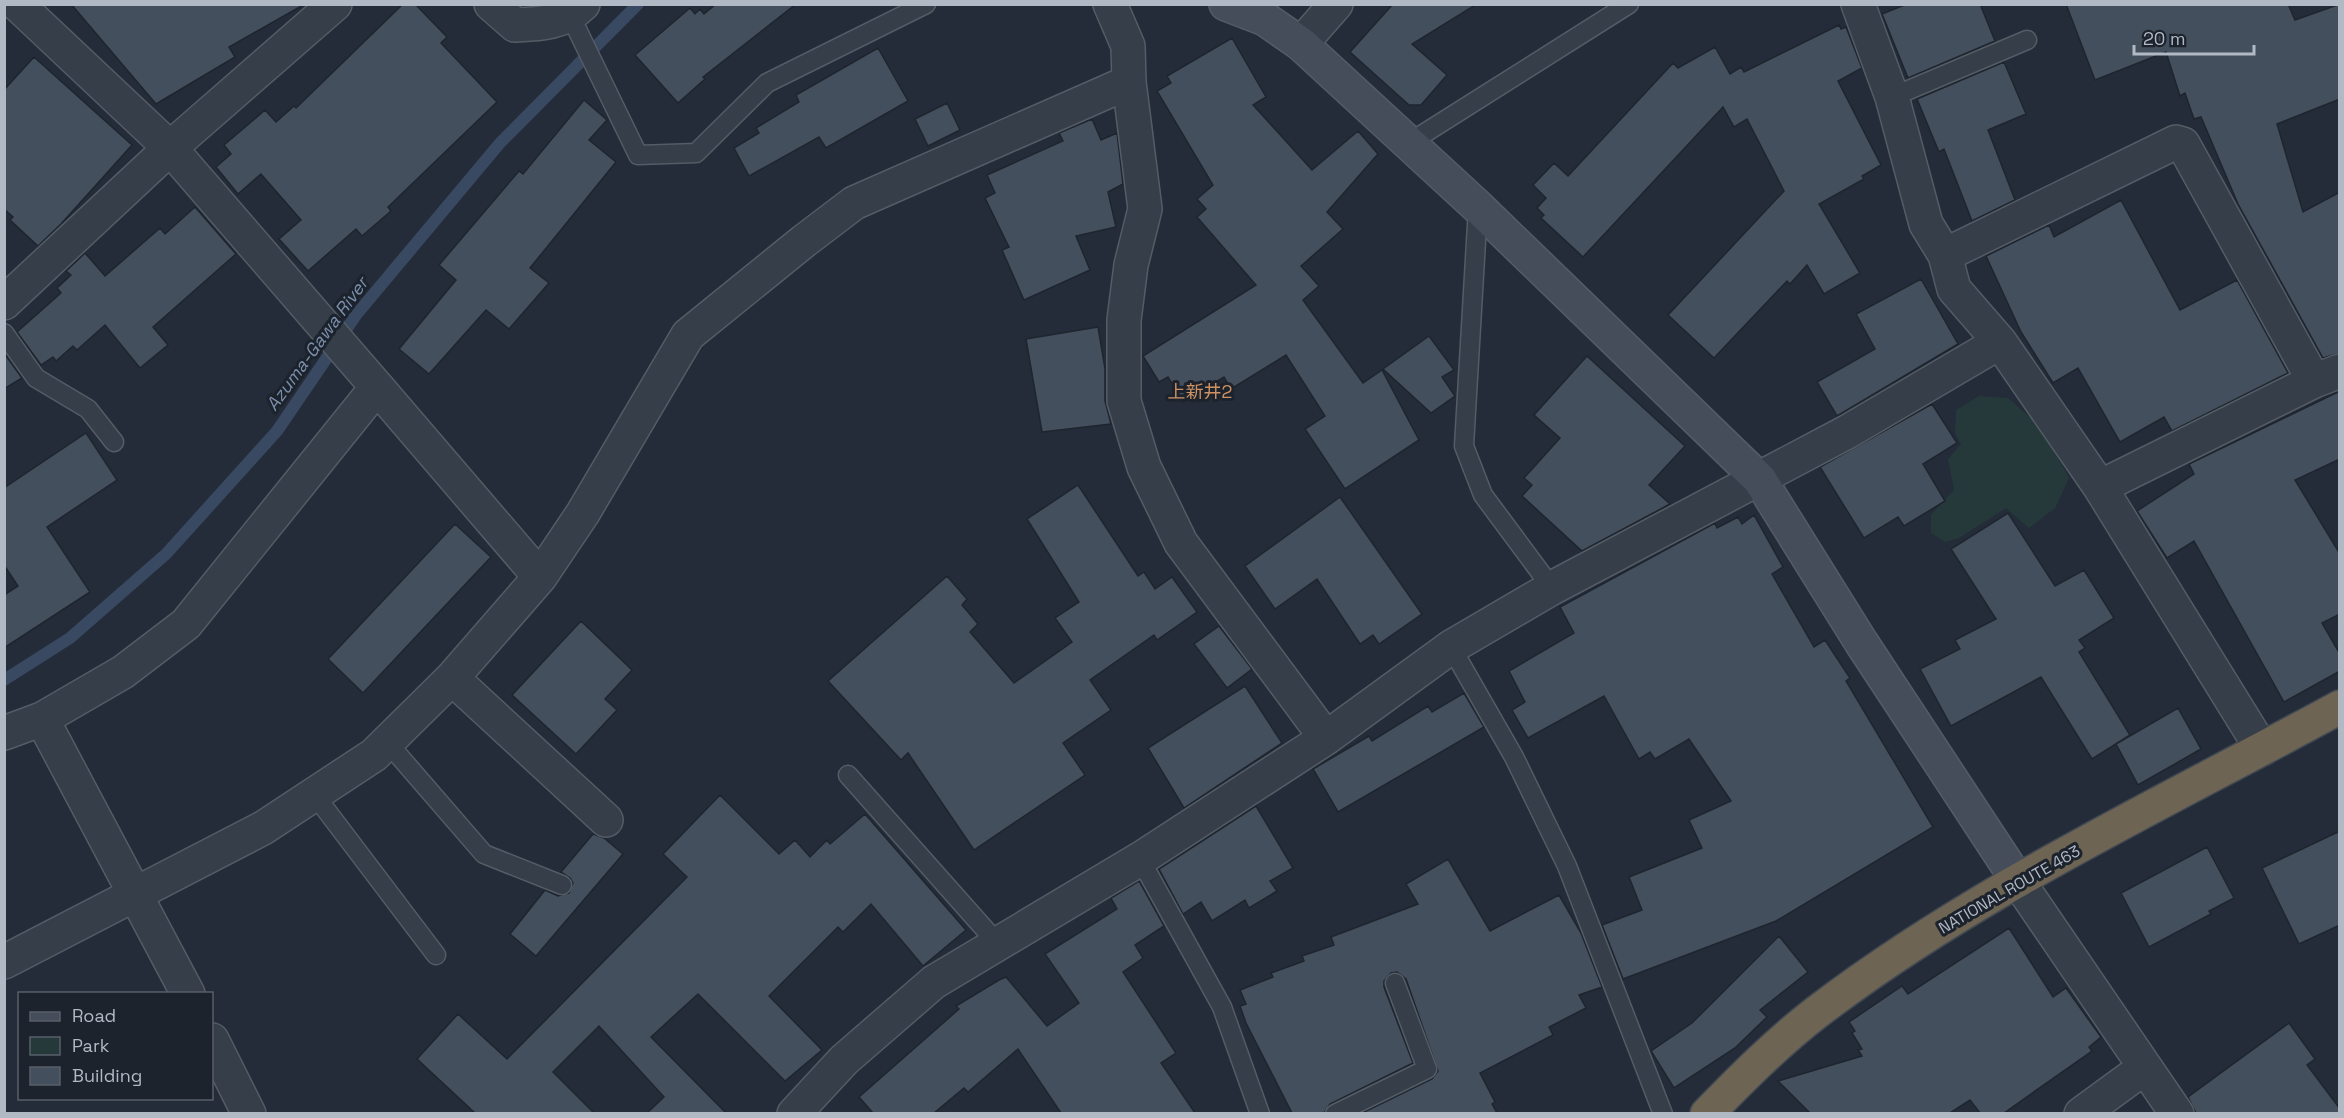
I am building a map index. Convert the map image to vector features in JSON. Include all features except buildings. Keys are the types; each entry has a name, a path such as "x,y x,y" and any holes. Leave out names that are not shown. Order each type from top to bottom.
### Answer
{"highway":[{"name":"NATIONAL ROUTE 463","path":"1707,1113 1753,1067 1816,1013 1893,957 2018,881 2340,706"}],"street":[{"path":"17,4 170,148 325,324 540,577"},
{"path":"4,303 170,148 335,4"},
{"path":"491,4 515,25 578,19"},
{"path":"1110,4 1128,46 1129,82 1145,209 1131,265 1124,320 1124,401 1141,456 1181,543 1326,738"},
{"path":"1226,4 1265,19 1301,44 1478,207 1760,480 1868,652 2018,881 2177,1113"},
{"path":"1301,44 1336,4"},
{"path":"1858,4 1892,97 1926,224 1945,255 1954,289 2000,342 2100,487 2262,749"},
{"path":"4,962 138,895 263,828 374,755 452,678 540,577 583,513 688,335 854,203 1129,82"},
{"path":"1945,255 2176,142 2183,144 2327,376 2100,487"},
{"path":"794,1113 844,1060 934,982 1140,859 1326,738 1451,646 1552,588 1760,480 2000,342"},
{"path":"4,733 42,719 123,672 186,624 369,377"},
{"path":"452,678 606,820"},
{"path":"42,719 138,895 187,992"},
{"path":"213,1042 249,1113"},
{"path":"2081,1113 2144,1068"}],"lane":[{"path":"578,19 595,66 638,155 696,153 767,83 926,4"},
{"path":"1409,143 1629,4"},
{"path":"1892,97 2027,40"},
{"path":"1478,207 1464,446 1483,495 1552,588"},
{"path":"4,333 36,378 88,409 114,442"},
{"path":"1451,646 1514,758 1567,866 1663,1113"},
{"path":"387,742 484,854 562,885"},
{"path":"848,775 998,944"},
{"path":"314,794 436,955"},
{"path":"1140,859 1222,1007 1260,1113"},
{"path":"1335,1113 1427,1069 1395,983"}],"green space":[{"path":"1979,396 2008,398 2039,425 2069,478 2055,508 2029,528 2006,508 1959,538 1945,542 1931,533 1931,515 1954,490 1948,459 1961,444 1955,433 1956,410"}],"waterway":[{"name":"Azuma-Gawa River","path":"4,680 70,638 166,554 277,431 356,315 500,143 638,4"}],"district":[{"name":"上新井2","path":"1200,392"}]}
